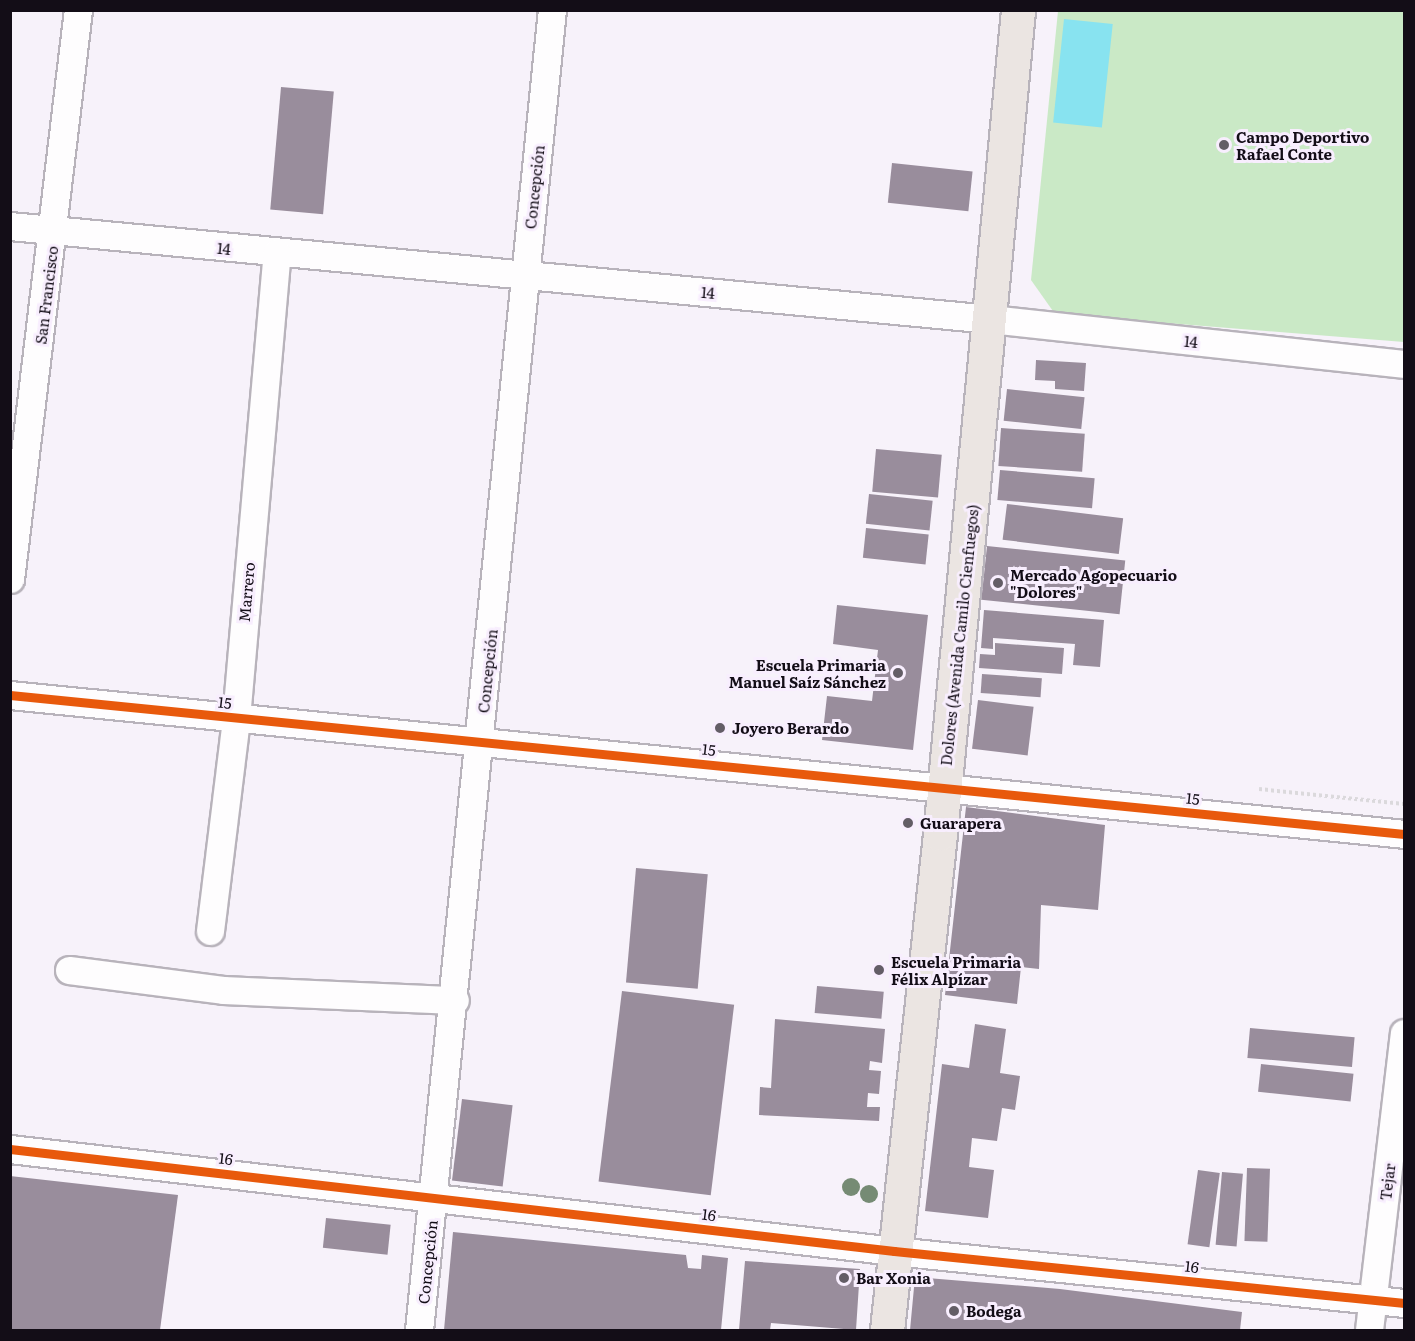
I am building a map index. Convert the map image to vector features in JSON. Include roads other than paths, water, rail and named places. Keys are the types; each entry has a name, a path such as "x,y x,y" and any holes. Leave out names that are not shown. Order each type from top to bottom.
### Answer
{"main road":[{"name":"Dolores (Avenida Camilo Cienfuegos)","path":"887,1330 944,788 1018,10"}],"street":[{"name":"San Francisco","path":"10,579 54,231 78,10"},
{"name":"Concepción","path":"419,1330 552,10"},
{"name":"14","path":"10,226 990,319 1404,364"},
{"name":"Marrero","path":"210,931 236,718 277,253"},
{"name":"15","path":"10,695 1404,834"},
{"path":"69,970 223,990 454,1000"},
{"name":"Tejar","path":"1370,1330 1404,1033"},
{"name":"16","path":"10,1149 434,1196 894,1251 1404,1303"}],"water":[{"path":"1064,19 1113,24 1102,128 1053,122"}],"place":[{"name":"Campo Deportivo Rafael Conte","path":"1224,145"},
{"name":"Mercado Agopecuario \"Dolores\"","path":"998,583"},
{"name":"Escuela Primaria Manuel Saíz Sánchez","path":"898,673"},
{"name":"Joyero Berardo","path":"720,728"},
{"name":"Guarapera","path":"908,823"},
{"name":"Escuela Primaria Félix Alpízar","path":"879,970"},
{"name":"Bar Xonia","path":"844,1278"},
{"name":"Bodega","path":"954,1311"}]}
